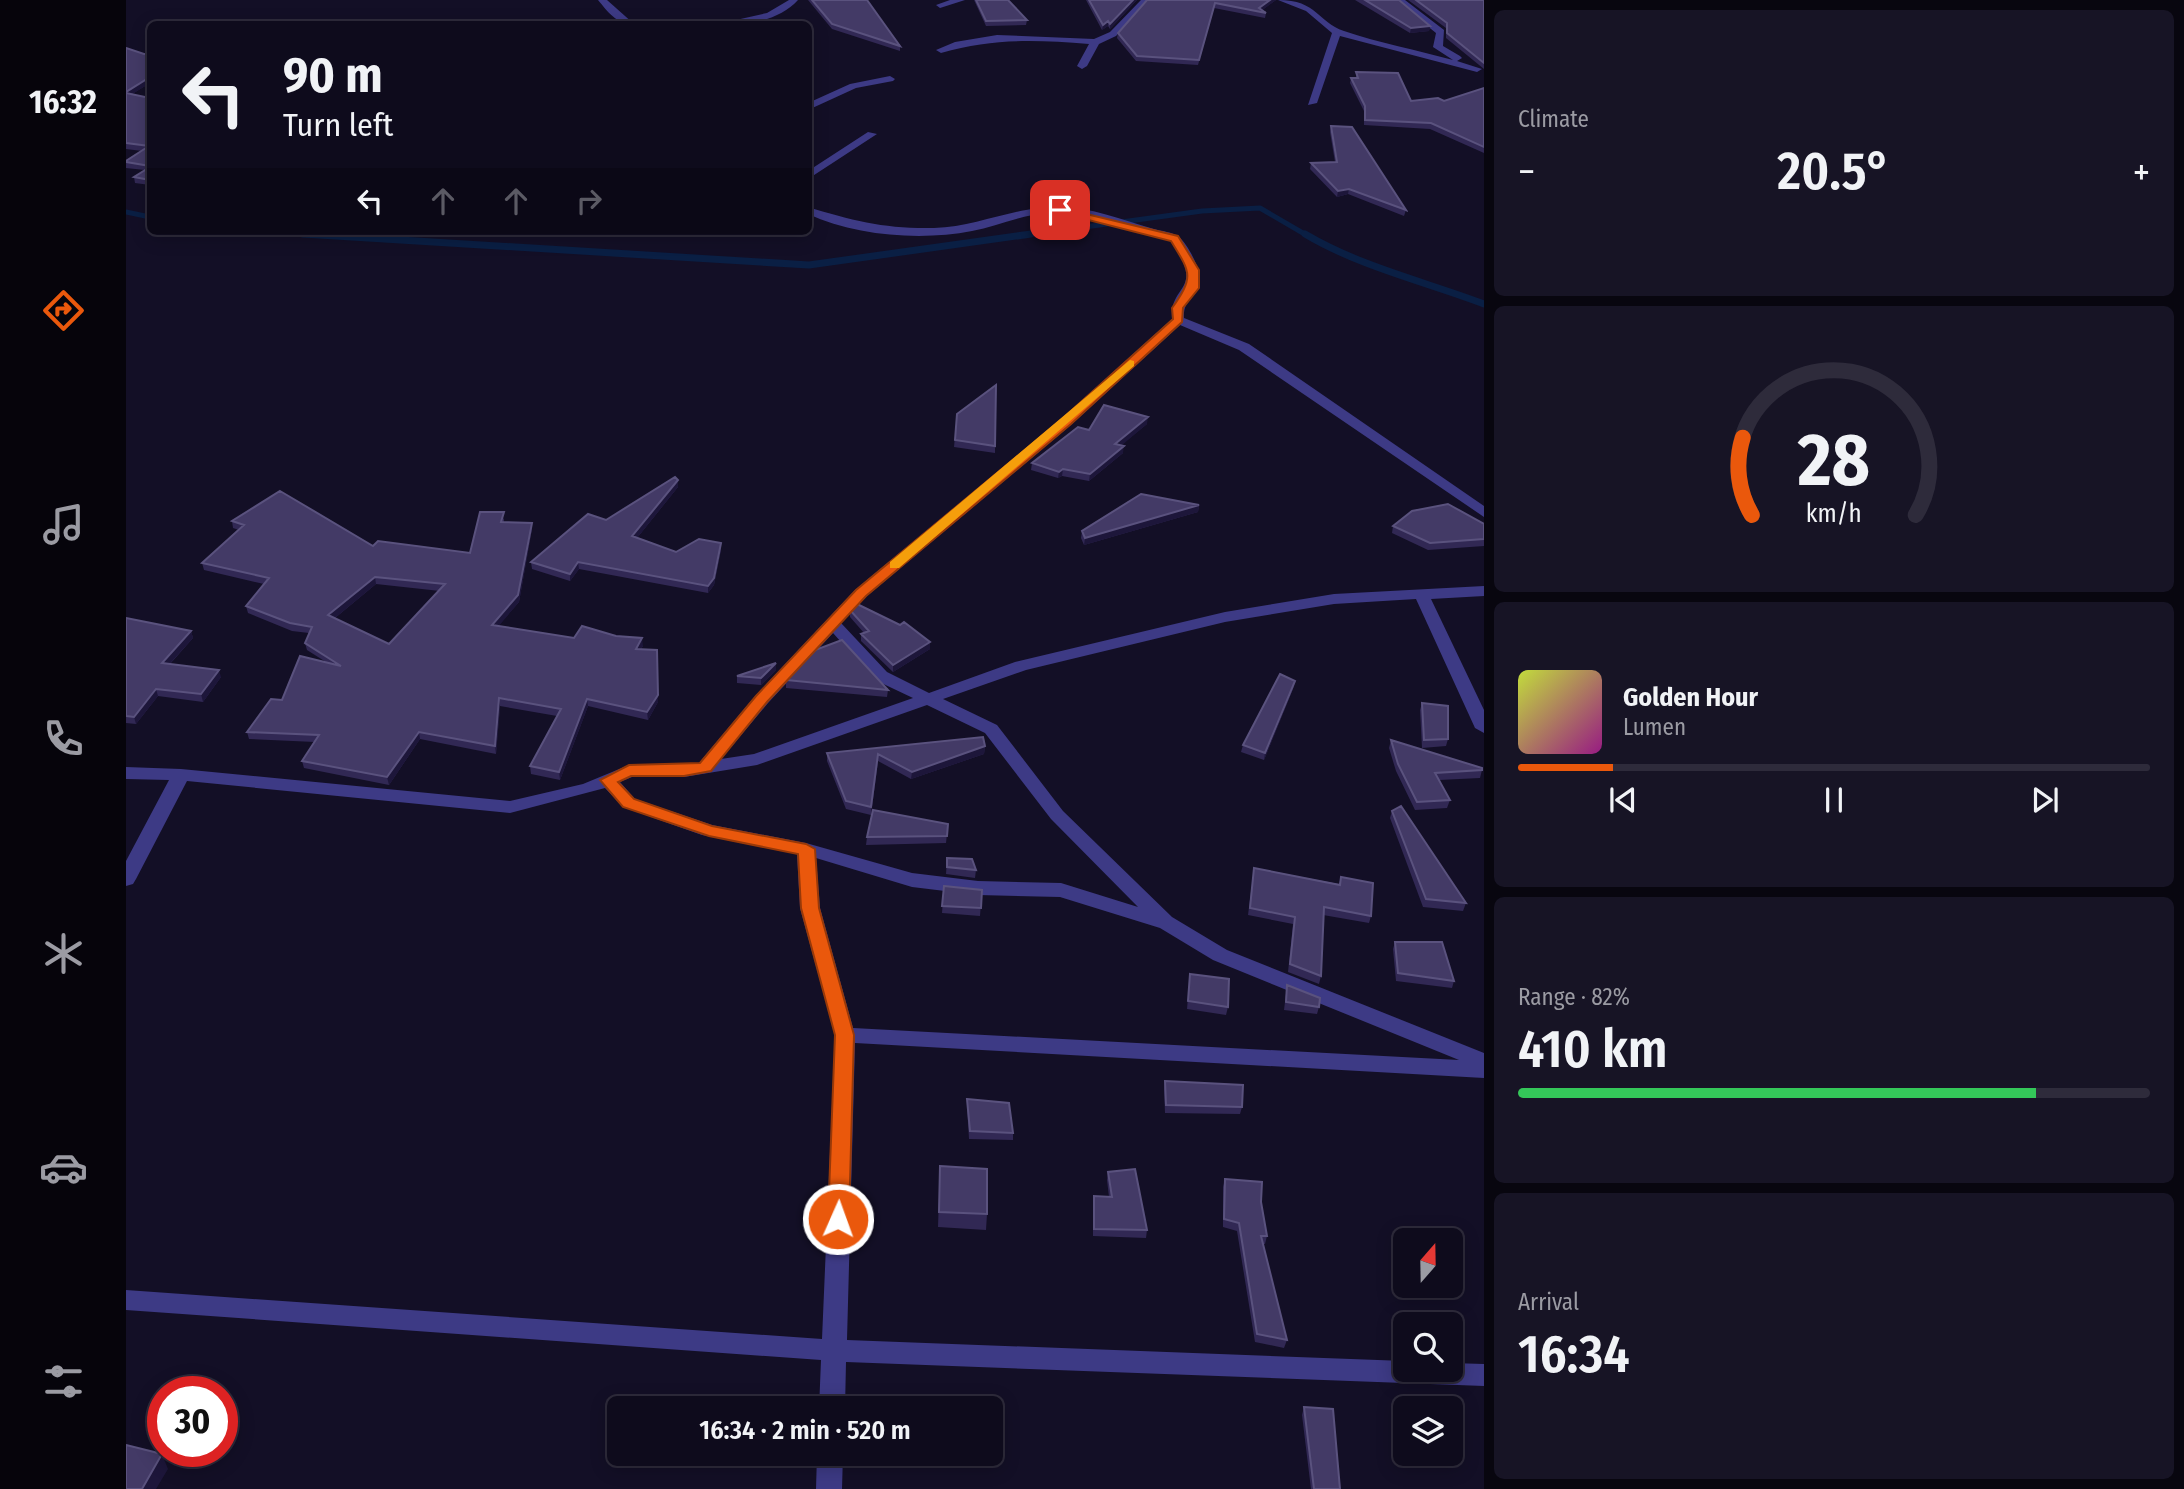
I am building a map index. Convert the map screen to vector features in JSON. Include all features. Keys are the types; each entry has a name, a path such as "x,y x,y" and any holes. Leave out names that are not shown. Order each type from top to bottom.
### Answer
{"street":[{"path":"602,0 624,21"},
{"path":"738,21 773,14 783,10 794,0"},
{"path":"940,5 961,0"},
{"path":"942,50 966,42 987,40 1095,42 1113,34 1146,0"},
{"path":"1282,0 1308,9 1337,32 1481,70"},
{"path":"1399,0 1441,32 1438,47 1481,70"},
{"path":"773,14 783,19"},
{"path":"1311,103 1337,32"},
{"path":"1082,66 1095,42"},
{"path":"812,105 853,86 890,79"},
{"path":"812,173 872,134"},
{"path":"705,767 762,699 861,593 1066,421 1178,320 1178,308 1193,288 1194,270 1174,239 1060,210 1016,216 969,229 901,231 822,219 812,213"},
{"path":"1178,320 1244,347 1484,513"},
{"path":"126,773 181,775 510,807 588,789 629,771 684,771 757,759 1021,666 1225,617 1334,599 1484,591"},
{"path":"1421,594 1484,728"},
{"path":"832,624 881,676 991,729 1057,815 1167,923 1220,955 1484,1062"},
{"path":"126,879 181,775"},
{"path":"608,780 629,803 709,831 806,849 912,880 978,888 1061,890 1167,923"},
{"path":"806,849 810,908 845,1035 832,1396"},
{"path":"845,1035 1484,1070"},
{"path":"126,1300 834,1351 1484,1375"},
{"path":"829,1489 830,1466"}],"building":[{"path":"812,0 867,0 900,46 832,24"},
{"path":"976,0 1008,0 1027,20 986,21"},
{"path":"1089,0 1133,0 1110,24 1108,21 1103,25"},
{"path":"1147,0 1270,0 1259,8 1266,13 1215,3 1199,60 1137,56 1118,33"},
{"path":"1365,0 1399,0 1430,26 1411,28"},
{"path":"1416,0 1484,0 1484,63 1447,33 1447,23"},
{"path":"126,48 147,54 147,79 126,92"},
{"path":"1356,72 1398,73 1411,101 1438,98 1444,101 1484,88 1484,147 1431,123 1365,120 1365,106 1351,78 1358,78"},
{"path":"126,93 147,97 147,146 126,143"},
{"path":"1331,126 1352,127 1406,210 1349,189 1338,191 1311,163 1337,162"},
{"path":"147,147 147,166 126,161"},
{"path":"147,169 147,179 134,177"},
{"path":"996,385 995,446 955,440 957,414"},
{"path":"1104,405 1148,417 1115,444 1124,446 1090,474 1063,469 1059,472 1032,463 1078,427 1089,430"},
{"path":"675,477 678,480 632,536 676,552 699,539 721,543 714,578 708,586 578,562 570,574 531,562 588,514 606,520"},
{"path":"280,491 373,546 378,541 470,553 480,512 504,512 501,522 532,523 518,595 492,625 574,638 582,626 616,636 642,638 636,649 657,650 658,695 647,712 587,699 559,772 530,766 561,709 499,698 495,746 419,732 387,777 302,761 319,735 247,732 271,699 282,700 300,656 341,666 305,643 312,627 290,623 246,606 269,578 202,563 244,525 232,521","holes":["375,577 445,584 389,644 328,615"]},
{"path":"1141,494 1199,505 1085,538 1082,531"},
{"path":"1448,504 1484,524 1484,539 1430,543 1393,526 1412,511"},
{"path":"857,604 900,625 904,622 930,642 893,665 861,634 869,631 850,610"},
{"path":"126,618 191,631 162,663 219,670 201,694 156,689 134,717 126,716"},
{"path":"842,640 888,690 786,680 815,650"},
{"path":"776,663 761,678 737,676"},
{"path":"1280,674 1295,681 1265,753 1243,745"},
{"path":"1422,703 1448,706 1448,739 1424,740"},
{"path":"983,737 985,746 912,772 878,754 871,807 846,801 827,753"},
{"path":"1391,740 1482,770 1435,773 1450,800 1417,802 1398,764"},
{"path":"1401,806 1466,903 1426,899 1392,811"},
{"path":"873,810 948,824 947,836 867,837"},
{"path":"947,858 972,859 976,870 947,867"},
{"path":"1254,868 1340,885 1341,877 1373,883 1371,916 1324,907 1321,976 1290,964 1295,917 1250,908"},
{"path":"944,886 982,890 981,908 942,906"},
{"path":"1395,942 1442,942 1454,981 1398,973"},
{"path":"1190,974 1229,979 1228,1007 1188,1001"},
{"path":"1287,985 1320,998 1319,1007 1286,1002"},
{"path":"1165,1081 1243,1085 1242,1107 1166,1105"},
{"path":"967,1099 1009,1103 1013,1133 970,1131"},
{"path":"940,1166 987,1169 987,1214 939,1212"},
{"path":"1135,1169 1147,1230 1094,1229 1094,1196 1112,1197 1108,1172"},
{"path":"1225,1179 1262,1182 1261,1202 1267,1236 1261,1236 1287,1340 1257,1334 1239,1223 1224,1219"},
{"path":"1304,1407 1333,1409 1340,1489 1314,1489"},
{"path":"126,1445 147,1450 147,1467 155,1467 142,1489 126,1489"}],"waterway":[{"path":"1019,236 1202,211 1260,208 1308,236"},
{"path":"126,212 147,216"},
{"path":"325,235 809,265 1031,234"},
{"path":"1305,234 1370,265 1484,304"},
{"path":"317,235 325,235"},
{"path":"319,235 325,235"},
{"path":"325,235 339,236"}],"slow traffic":[{"path":"895,565 1130,364"}],"route":[{"path":"838,1219 845,1035 810,908 806,849 709,831 629,803 608,780 629,771 684,771 705,767 762,699 861,593 1066,421 1178,320 1178,308 1193,288 1194,270 1174,239 1060,210"}]}
